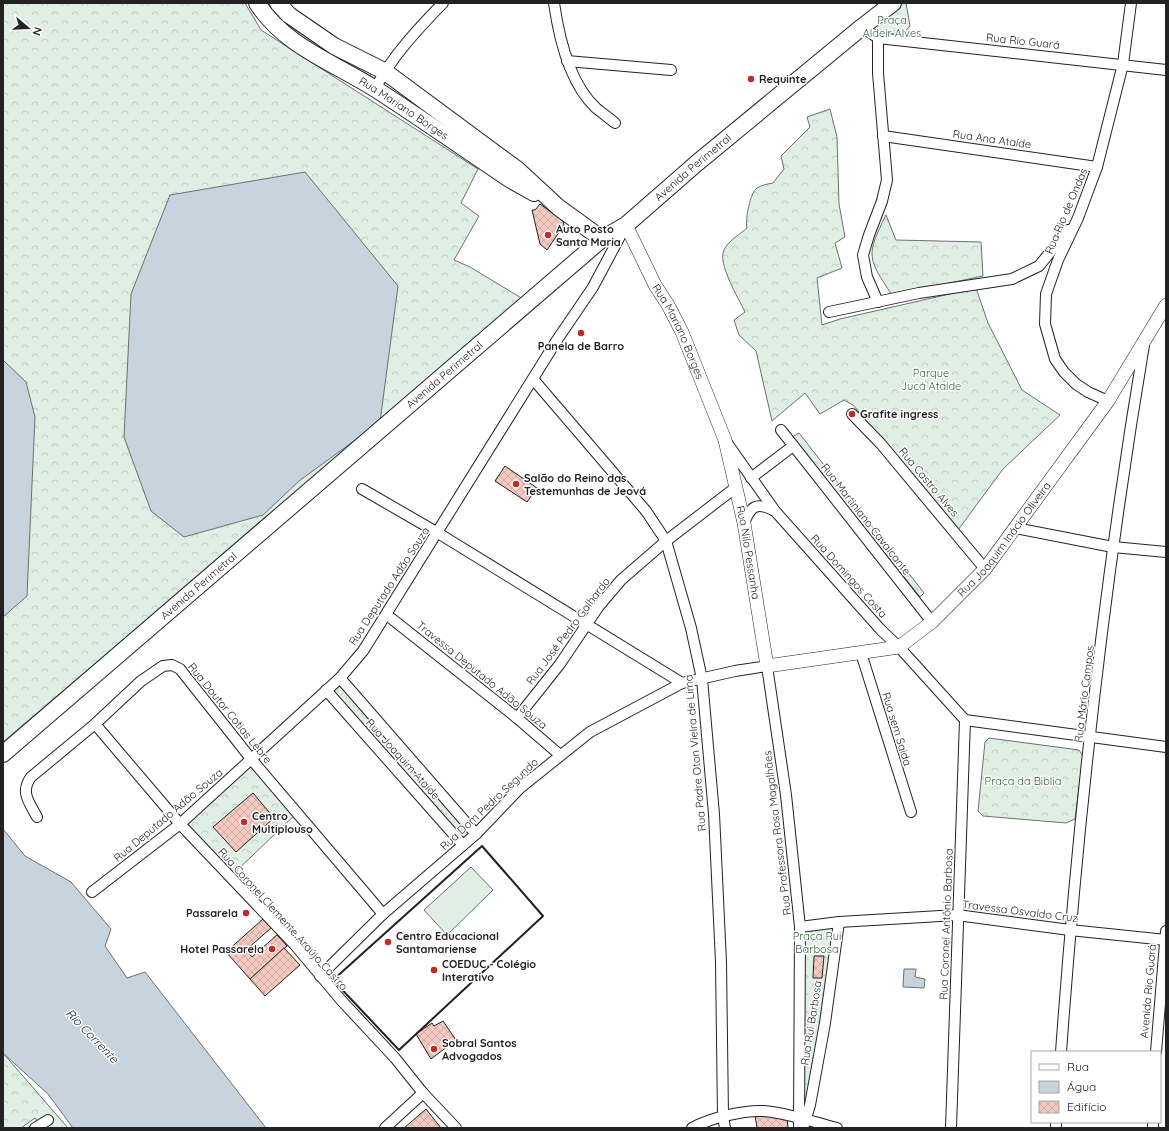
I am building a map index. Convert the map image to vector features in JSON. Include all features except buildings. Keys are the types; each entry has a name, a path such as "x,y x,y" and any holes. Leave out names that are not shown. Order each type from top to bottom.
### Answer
{"main road":[{"name":"Rua Mariano Borges","path":"257,3 281,32 326,62 375,89 511,180 558,207 602,239"},
{"name":"Rua Mariano Borges","path":"278,3 289,15 334,46 384,71 518,170 558,207"},
{"name":"Avenida Perimetral","path":"3,754 602,239 626,225 697,163 888,4"}],"street":[{"path":"375,89 384,71 417,30 443,3"},
{"path":"554,3 567,61 582,90 595,108 615,123"},
{"name":"Rua Rio de Ondas","path":"1108,401 1088,392 1064,372 1055,359 1045,324 1046,294 1058,260 1078,218 1097,167 1123,64 1131,3"},
{"path":"862,26 878,38 878,73 887,180 886,191 863,255 867,277 878,302"},
{"name":"Rua Rio Guará","path":"878,38 1123,64 1166,70"},
{"path":"567,61 671,70"},
{"name":"Rua Ana Ataíde","path":"883,136 1097,167"},
{"path":"829,312 1012,279 1039,266 1078,218"},
{"name":"Rua Deputado Adão Souza","path":"92,892 180,824 252,760 340,678 363,651 387,615 533,379 593,287 626,225"},
{"name":"Rua Mariano Borges","path":"626,225 655,285 682,332 725,440"},
{"name":"Rua Joaquim Inácio Oliveira","path":"767,666 899,647 932,622 985,569 1108,401 1166,305"},
{"name":"Rua Mário Campos","path":"1061,1051 1070,930 1113,547 1145,341"},
{"name":"Rua Padre Oton Vieira de Lima","path":"533,379 646,511 666,541 690,628 702,679 714,814 722,962 723,1116 725,1128"},
{"name":"Rua Castro Alves","path":"852,414 881,444 985,569"},
{"name":"Rua Martiniano Cavalcante","path":"781,430 932,622"},
{"name":"Rua Domingos Costa","path":"725,440 775,511 881,630 899,647 965,720"},
{"name":"Rua Nilo Pessanha","path":"725,440 744,523 767,666"},
{"path":"751,478 793,446"},
{"name":"Rua José Pedro Galhardo","path":"517,718 560,664 599,606 621,580 666,541 735,488"},
{"path":"362,489 438,533 682,683"},
{"path":"744,523 748,512 756,506 762,505 775,511"},
{"path":"1015,528 1113,547 1166,552"},
{"name":"Travessa Deputado Adão Souza","path":"387,615 517,718 560,755"},
{"name":"Rua sem Saida","path":"861,653 911,812"},
{"name":"Rua Doutor Cotias Lebre","path":"37,817 25,790 26,784 31,777 95,724 141,681 163,666 172,665 180,669 252,760 384,914"},
{"name":"Rua Dom Pedro Segundo","path":"320,976 384,914 476,834 520,788 590,732 682,683 735,671 767,666"},
{"name":"Rua Professora Rosa Magalhães","path":"767,666 786,795 800,927 802,1122 799,1128"},
{"name":"Rua Joaquim Ataíde","path":"340,678 476,834"},
{"name":"Rua Joaquim Ataíde","path":"326,690 463,845"},
{"path":"965,720 1091,736 1166,748"},
{"name":"Rua Coronel Antônio Barbosa","path":"951,1128 957,915 965,720"},
{"name":"Rua Coronel Clemente Araújo Castro","path":"95,724 180,824 294,944 320,976 395,1058 423,1093 456,1128"},
{"name":"Travessa Osvaldo Cruz","path":"800,927 839,922 957,915 1070,930 1166,937"},
{"name":"Rua Rui Barbosa","path":"802,1122 810,1105 825,1023 839,922"},
{"name":"Avenida Rio Guará","path":"1156,1051 1161,1034 1166,937"},
{"path":"385,1128 423,1093"},
{"path":"692,1128 723,1116 763,1111 802,1122 836,1128"},
{"path":"35,1128 48,1120"}],"green space":[{"path":"3,3 245,3 261,30 478,169 461,203 479,216 454,260 470,267 523,299 3,742"},
{"path":"262,3 277,3 373,71 368,79 285,29"},
{"name":"Praça Aldeir Alves","path":"901,3 906,3 910,26 903,34 893,41 866,30"},
{"name":"Parque Jucá Ataíde","path":"830,109 837,137 839,204 845,237 835,243 842,268 817,278 822,325 840,319 976,288 988,323 1022,390 1060,415 1003,469 958,530 853,405 844,400 820,414 805,393 772,421 756,351 739,335 734,320 745,312 726,272 723,263 724,250 731,241 747,228 749,206 754,191 761,186 773,183 784,169 781,156 810,127 807,117"},
{"path":"886,215 896,240 981,242 983,276 892,295 878,273 872,256 875,239"},
{"path":"799,433 924,593 920,597 792,437"},
{"path":"340,678 476,834 463,845 326,690"},
{"name":"Praça da Biblia","path":"989,738 1079,750 1083,756 1075,819 1066,823 983,816 978,811 985,742"},
{"path":"252,760 297,813 230,877 180,824"},
{"path":"471,867 493,890 447,935 424,910"},
{"name":"Praça Rui Barbosa","path":"839,922 803,1128 800,927"},
{"path":"3,1053 68,1128 43,1128 35,1118 21,1128 3,1128"}],"water":[{"path":"305,172 398,286 380,422 299,481 263,515 184,537 151,511 124,437 131,294 170,195"},
{"path":"3,360 26,382 35,417 27,596 3,617"},
{"name":"Rio Corrente","path":"3,829 25,856 71,882 111,929 105,946 127,978 145,972 266,1128 73,1128 48,1094 3,1053"},
{"path":"904,969 916,969 915,977 925,979 924,988 903,987"}],"wall":[{"path":"482,846 543,916 399,1050 333,980 482,846"}],"place":[{"name":"Requinte","path":"751,79"},
{"name":"Auto Posto Santa Maria","path":"548,235"},
{"name":"Panela de Barro","path":"581,333"},
{"name":"Grafite ingress","path":"852,414"},
{"name":"Salão do Reino das Testemunhas de Jeová","path":"516,484"},
{"name":"Centro Multiplouso","path":"244,822"},
{"name":"Passarela","path":"246,913"},
{"name":"Centro Educacional Santamariense","path":"388,942"},
{"name":"Hotel Passarela","path":"272,949"},
{"name":"COEDUC - Colégio Interativo","path":"434,970"},
{"name":"Sobral Santos Advogados","path":"434,1049"}]}
